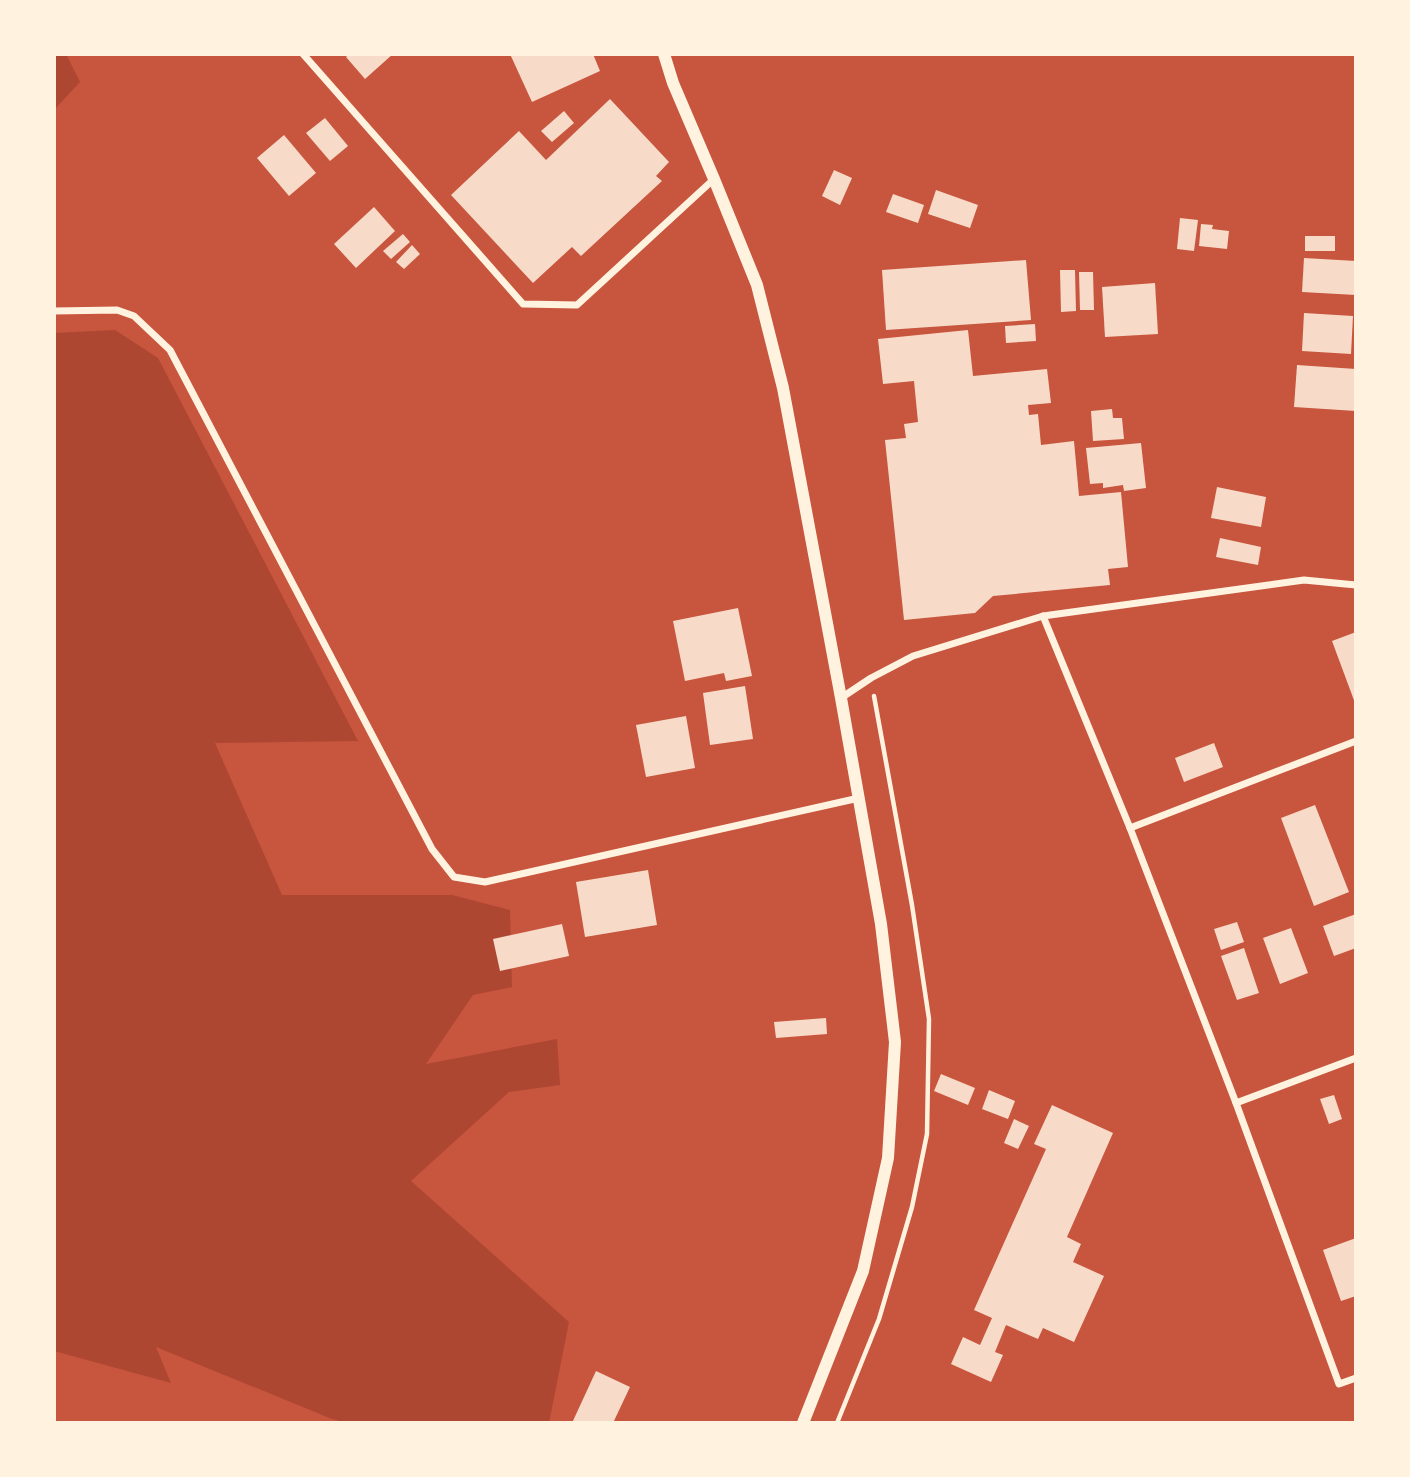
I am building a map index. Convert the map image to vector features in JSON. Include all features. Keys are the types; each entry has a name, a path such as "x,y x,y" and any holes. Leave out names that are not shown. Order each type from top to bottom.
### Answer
{"street":[{"path":"303,54 523,304 577,305 714,179"},
{"path":"664,54 673,83 757,285 783,388 881,924 895,1042 888,1158 863,1271 803,1423"},
{"path":"54,311 117,310 134,316 170,349 432,849 454,877 485,882 859,798"},
{"path":"841,698 871,678 913,656 1043,615 1304,580 1356,585"},
{"path":"1043,615 1130,828 1236,1103 1339,1384 1356,1378"},
{"path":"1130,828 1356,741"},
{"path":"1236,1103 1356,1058"}],"shaded area":[{"path":"54,54 66,54 80,82 54,110"},
{"path":"115,330 158,358 358,741 215,743 282,895 452,895 510,910 512,987 473,995 426,1064 557,1039 560,1085 509,1092 411,1181 569,1322 549,1423 347,1423 156,1347 171,1383 54,1351 54,333"}],"building":[{"path":"349,54 393,54 365,79 346,57"},
{"path":"510,54 593,54 600,71 532,102"},
{"path":"610,99 669,162 656,176 662,181 581,256 572,247 533,283 451,195 519,131 546,160"},
{"path":"564,111 574,123 552,142 541,131"},
{"path":"325,118 348,146 330,161 306,133"},
{"path":"284,135 316,173 289,196 257,158"},
{"path":"834,170 852,178 840,205 822,196"},
{"path":"936,190 978,205 970,228 928,214"},
{"path":"893,194 924,205 918,223 886,212"},
{"path":"374,207 395,231 356,268 334,244"},
{"path":"1180,218 1198,220 1194,251 1177,249"},
{"path":"1201,224 1213,225 1212,229 1229,231 1227,249 1199,246"},
{"path":"403,234 410,242 391,259 383,251"},
{"path":"1305,236 1335,236 1335,251 1305,251"},
{"path":"412,245 420,254 404,269 396,262"},
{"path":"1304,258 1356,261 1356,295 1302,292"},
{"path":"1026,260 1031,320 886,330 882,270"},
{"path":"1060,270 1075,270 1076,311 1061,312"},
{"path":"1079,272 1093,272 1094,310 1080,310"},
{"path":"1155,283 1158,334 1105,337 1102,287"},
{"path":"1304,313 1353,316 1351,354 1302,351"},
{"path":"1035,324 1036,341 1006,343 1005,326"},
{"path":"968,330 973,376 1047,369 1051,403 1028,405 1029,415 1038,414 1041,445 1074,441 1079,496 1121,492 1128,567 1108,569 1110,585 993,596 975,613 904,620 885,440 906,438 904,424 918,422 914,381 883,384 878,339"},
{"path":"1297,365 1356,369 1356,411 1294,407"},
{"path":"1112,409 1113,418 1122,418 1124,439 1093,441 1091,411"},
{"path":"1141,443 1146,488 1124,491 1123,485 1103,488 1103,483 1090,484 1086,448"},
{"path":"1217,487 1266,497 1261,527 1211,518"},
{"path":"1220,538 1261,547 1258,565 1216,557"},
{"path":"738,608 752,676 726,681 724,673 685,681 673,621"},
{"path":"1356,632 1356,703 1355,703 1332,641"},
{"path":"745,686 753,739 710,745 703,693"},
{"path":"686,716 695,768 646,777 636,725"},
{"path":"1214,743 1223,767 1184,782 1175,758"},
{"path":"1315,805 1349,892 1314,906 1281,818"},
{"path":"648,870 657,925 585,937 576,882"},
{"path":"1356,914 1356,948 1334,956 1323,926"},
{"path":"1237,922 1244,942 1221,950 1214,929"},
{"path":"562,924 569,956 500,971 493,939"},
{"path":"1291,928 1308,973 1280,984 1263,938"},
{"path":"1244,948 1259,993 1237,1000 1221,956"},
{"path":"826,1018 827,1034 776,1038 774,1022"},
{"path":"941,1074 975,1088 968,1105 934,1091"},
{"path":"989,1090 1015,1101 1008,1119 982,1109"},
{"path":"1334,1095 1342,1119 1329,1124 1320,1099"},
{"path":"1052,1105 1113,1133 1067,1237 1081,1244 1073,1262 1104,1276 1074,1342 1043,1328 1038,1339 1006,1325 995,1352 1003,1355 991,1382 951,1364 963,1337 980,1345 992,1318 974,1310 1046,1149 1034,1144"},
{"path":"1014,1119 1029,1126 1018,1149 1004,1143"},
{"path":"1356,1238 1356,1296 1341,1301 1323,1250"},
{"path":"596,1371 630,1387 613,1423 572,1423"}]}
